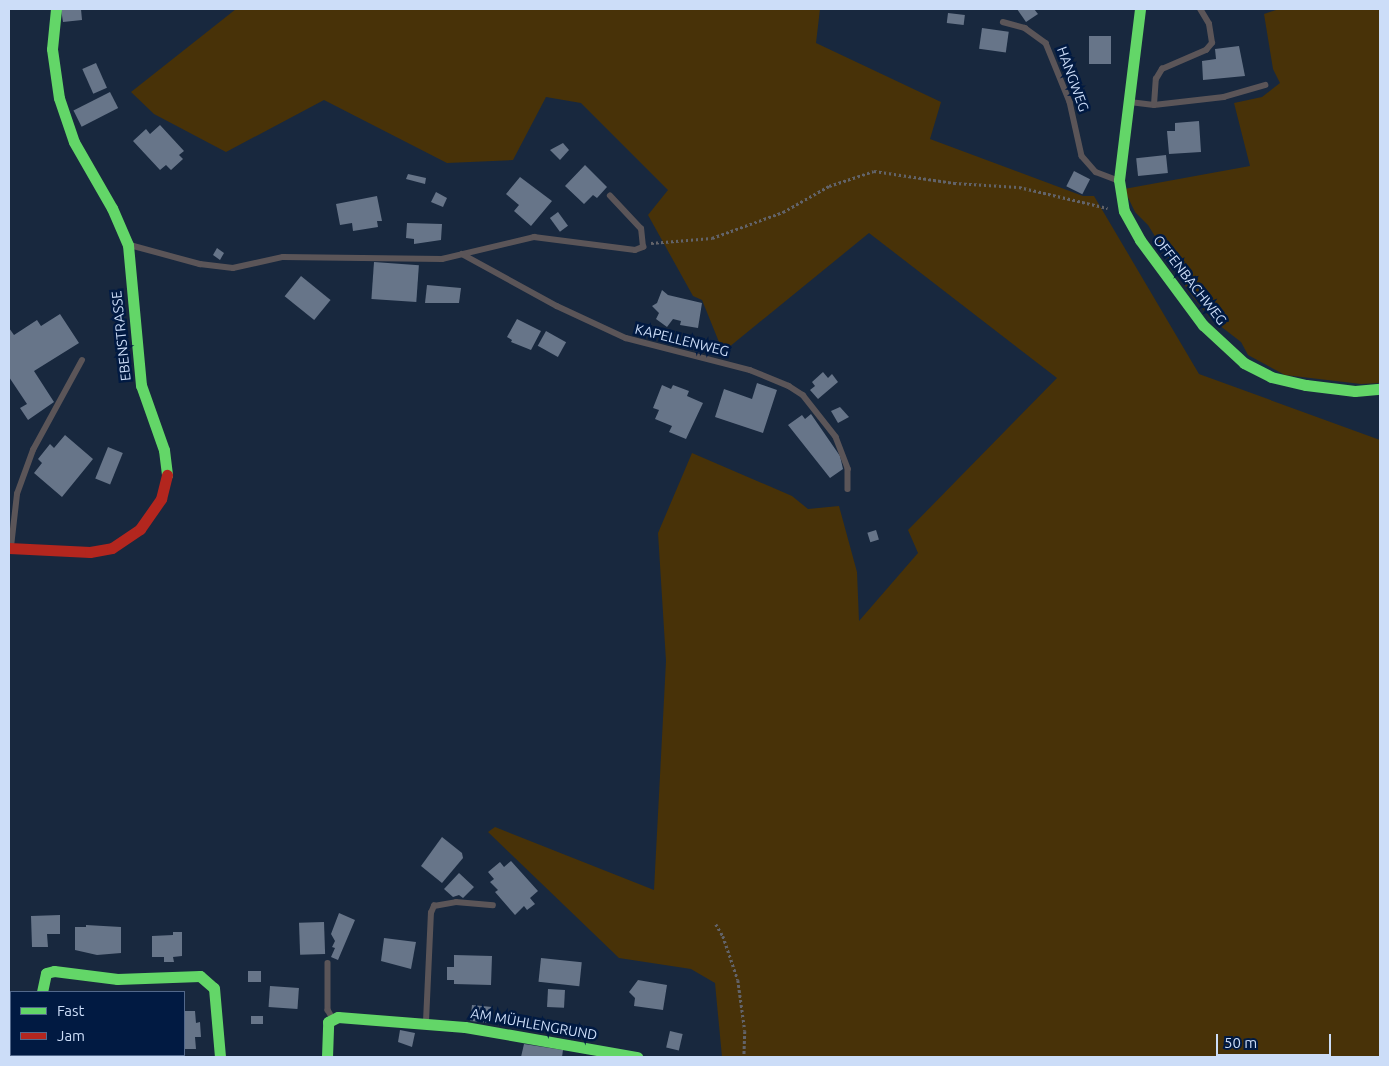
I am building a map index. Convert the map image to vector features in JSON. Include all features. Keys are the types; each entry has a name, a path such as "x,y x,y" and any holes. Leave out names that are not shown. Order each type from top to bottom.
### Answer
{"street":[{"name":"EBENSTRASSE","path":"10,547 90,552 112,548 140,529 160,499 166,479 166,460 141,385 128,245 65,118 54,75 52,49 56,9"},
{"name":"OFFENBACHWEG","path":"1140,9 1119,180 1124,211 1153,261 1203,326 1244,363 1271,377 1306,385 1355,391 1380,389"},
{"path":"42,991 42,981 46,973 54,971 117,979 200,976 210,981 214,988 220,1057"},
{"name":"AM MÜHLENGRUND","path":"332,1017 426,1024 637,1057"},
{"path":"327,1057 328,1022 332,1017"}],"lane":[{"path":"1154,105 1156,79 1162,69 1206,50 1212,44 1211,29 1200,9"},
{"name":"HANGWEG","path":"1003,22 1025,28 1046,43 1070,102 1082,156 1096,172 1119,180"},
{"path":"1128,102 1154,105 1224,97 1265,85"},
{"path":"128,245 200,264 233,268 283,257 442,258 534,237 635,250 645,244 641,229 610,196"},
{"name":"KAPELLENWEG","path":"462,254 472,262 626,338 750,370 790,386 804,395 836,437 848,469 848,489"},
{"path":"10,547 17,494 33,450 82,360"},
{"path":"426,1024 431,913 434,906 456,902 493,906"},
{"path":"328,963 328,1010 332,1017"}],"path":[{"path":"645,244 712,238 783,212 828,186 874,171 1019,187 1124,211"},
{"path":"716,924 723,936 738,980 745,1030 744,1057"}],"shaded area":[{"path":"236,9 820,9 816,43 941,102 930,139 1083,196 1094,196 1199,374 1380,440 1380,1057 722,1057 715,983 691,969 619,958 488,832 495,827 654,890 666,661 658,533 692,453 792,496 808,509 839,506 857,572 859,621 918,553 908,530 1057,378 869,233 723,352 702,300 693,296 648,215 668,190 581,103 546,97 513,160 447,163 324,100 226,152 154,114 131,92"},
{"path":"1279,9 1380,9 1380,383 1361,384 1285,375 1248,355 1241,342 1210,318 1189,292 1148,225 1135,212 1124,189 1250,166 1234,103 1262,97 1280,83 1273,69 1264,14"}],"building":[{"path":"61,9 81,9 82,20 63,22"},
{"path":"1017,9 1034,9 1038,14 1026,22"},
{"path":"948,13 965,15 964,25 947,23"},
{"path":"982,28 1009,32 1006,53 979,49"},
{"path":"1089,36 1111,36 1111,64 1089,64"},
{"path":"1239,46 1245,76 1203,80 1202,61 1216,59 1215,49"},
{"path":"96,63 107,88 93,94 82,69"},
{"path":"110,92 118,108 82,127 73,111"},
{"path":"1199,121 1201,152 1169,154 1167,131 1175,131 1175,123"},
{"path":"160,125 184,151 179,155 183,159 171,170 166,165 160,170 133,141 146,129 150,134"},
{"path":"563,143 569,150 560,160 550,150"},
{"path":"1166,155 1168,173 1138,176 1136,158"},
{"path":"585,165 607,187 597,198 593,195 584,204 565,186"},
{"path":"1074,171 1090,179 1082,194 1066,186"},
{"path":"408,174 426,178 425,184 406,179"},
{"path":"520,177 552,201 531,226 514,211 519,205 506,194"},
{"path":"436,192 447,198 443,207 431,202"},
{"path":"377,196 382,221 377,221 378,227 353,231 352,223 340,225 336,204"},
{"path":"558,212 568,226 560,232 550,218"},
{"path":"407,223 442,224 441,240 414,244 414,239 406,238"},
{"path":"217,248 224,253 220,260 213,255"},
{"path":"374,262 419,265 416,302 371,299"},
{"path":"301,276 331,300 314,320 285,296"},
{"path":"427,285 461,288 459,303 425,303"},
{"path":"662,290 668,295 702,303 698,328 680,325 681,321 673,319 667,327 656,319 659,313 652,306 657,303"},
{"path":"60,314 79,343 34,371 54,402 28,420 20,408 27,404 9,377 9,328 14,335 37,320 41,326"},
{"path":"517,319 541,331 531,350 511,342 512,340 507,337"},
{"path":"546,331 566,342 558,357 538,346"},
{"path":"823,372 828,378 832,374 838,382 818,399 810,390 815,386 812,382"},
{"path":"757,383 777,390 763,433 715,417 724,389 752,399"},
{"path":"662,385 671,389 673,385 689,391 687,396 703,403 686,439 669,432 672,426 655,419 659,410 653,408"},
{"path":"840,407 849,417 838,423 831,411"},
{"path":"811,414 840,456 843,469 830,478 788,425 802,415 805,419"},
{"path":"65,435 93,459 62,497 34,473 42,463 38,459 50,444 54,448"},
{"path":"108,447 123,453 110,485 95,479"},
{"path":"876,530 879,540 870,542 867,533"},
{"path":"442,837 462,853 463,858 442,883 421,866"},
{"path":"511,861 538,891 530,898 535,904 527,910 524,906 515,915 495,892 498,890 490,882 494,879 488,872 500,862 504,867"},
{"path":"459,873 474,887 463,898 459,895 453,897 444,889"},
{"path":"339,913 355,920 338,960 331,957 335,948 332,947 335,941 331,934"},
{"path":"60,915 60,934 47,934 48,947 32,947 31,916"},
{"path":"324,922 325,954 300,955 299,923"},
{"path":"86,925 121,927 121,953 97,955 75,950 75,927 86,927"},
{"path":"173,932 182,932 182,956 173,957 174,962 164,962 164,957 152,957 152,936 173,935"},
{"path":"384,938 416,942 411,969 381,961"},
{"path":"454,955 492,956 491,985 454,984 454,980 447,980 447,967 454,967"},
{"path":"541,958 582,962 579,986 538,982"},
{"path":"248,971 261,971 261,982 248,982"},
{"path":"638,980 667,985 663,1010 634,1006 635,998 629,992"},
{"path":"270,986 299,988 297,1009 269,1007"},
{"path":"548,989 565,990 564,1008 547,1007"},
{"path":"472,1005 492,1007 490,1023 470,1021"},
{"path":"9,1008 10,1008 10,1046"},
{"path":"185,1011 195,1011 196,1023 200,1022 201,1037 195,1037 196,1049 185,1049"},
{"path":"251,1016 263,1016 263,1024 251,1024"},
{"path":"400,1030 415,1033 412,1047 398,1042"},
{"path":"670,1031 683,1034 679,1050 666,1048"},
{"path":"524,1044 563,1050 562,1057 521,1057"}],"traffic: fast":[{"path":"56,9 52,49 59,98 74,142 112,208 128,245 141,385 164,450 167,475"},
{"path":"1140,9 1119,180 1124,211 1140,240 1203,325 1244,363 1271,377 1306,385 1355,391 1380,389"},
{"path":"42,991 46,973 54,971 117,979 200,976 214,988 220,1057"},
{"path":"327,1057 328,1022 338,1017 465,1027 637,1057"}],"traffic: jam":[{"path":"9,548 90,552 112,548 140,529 161,499 167,475"}]}
